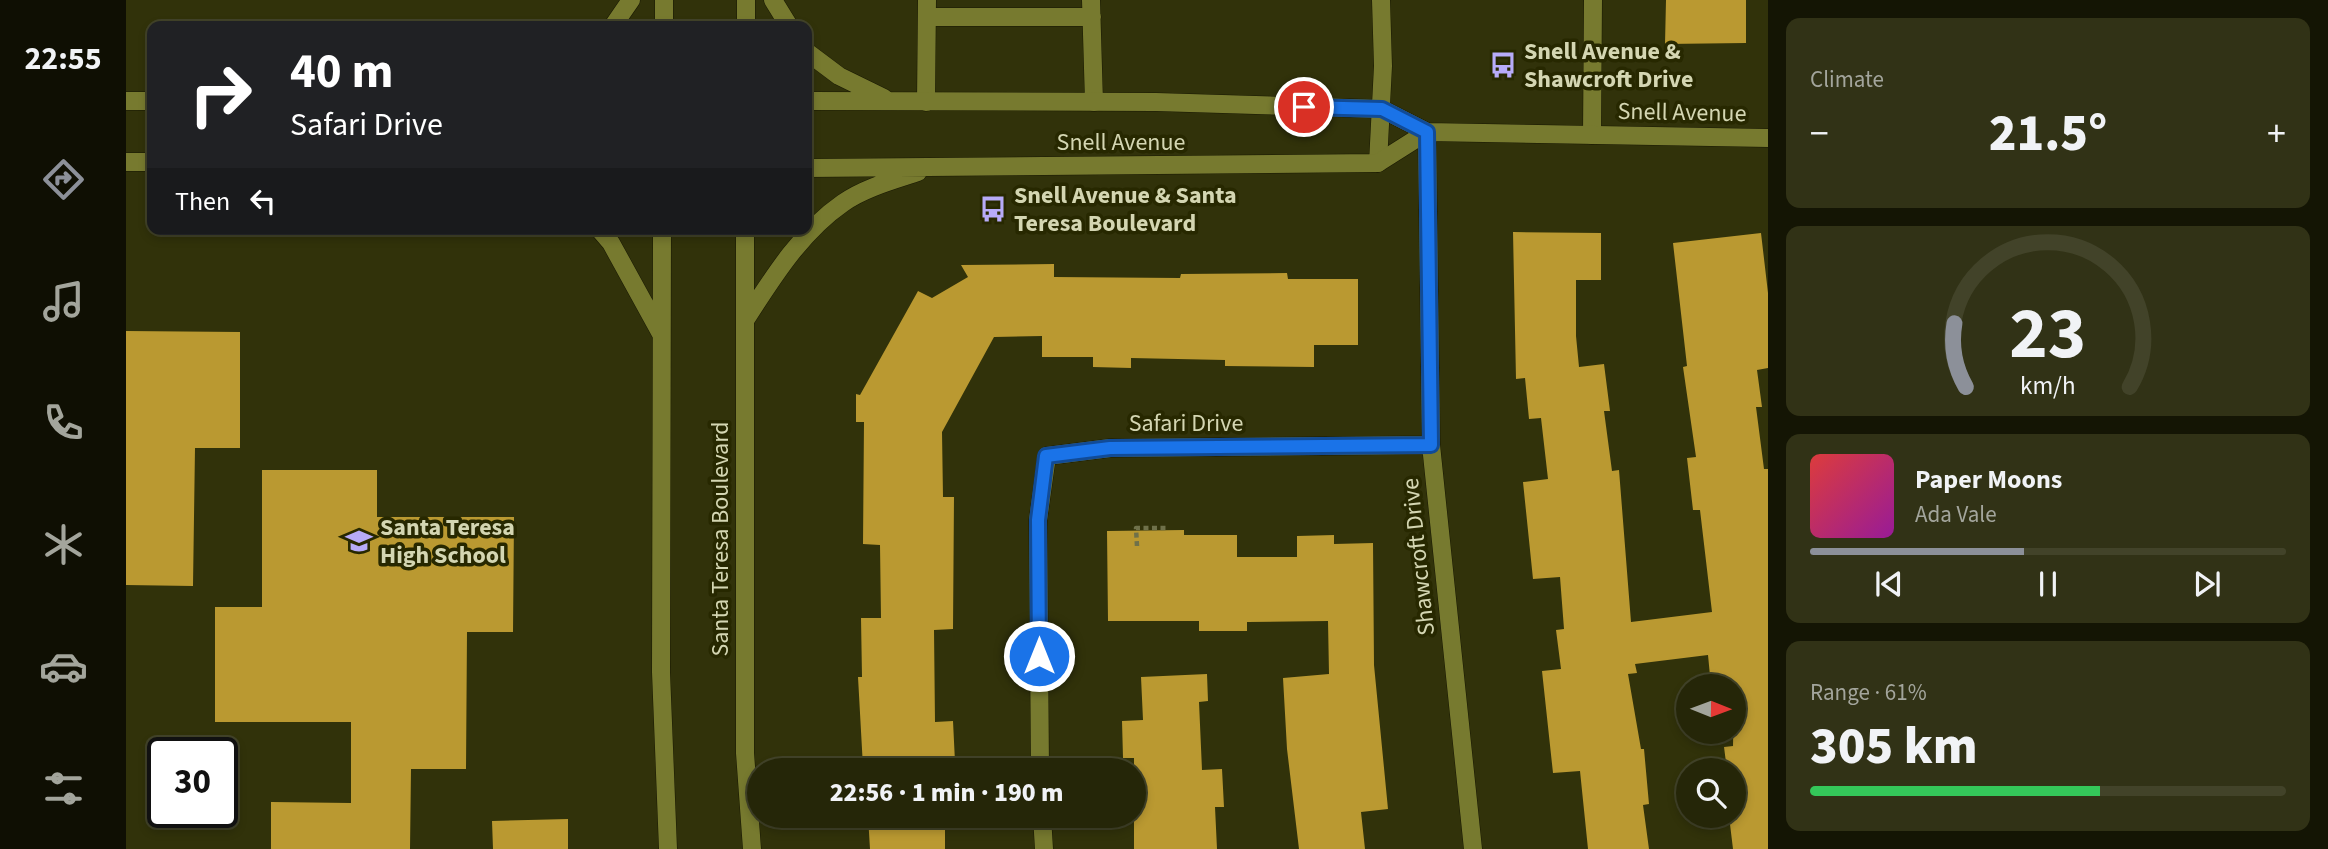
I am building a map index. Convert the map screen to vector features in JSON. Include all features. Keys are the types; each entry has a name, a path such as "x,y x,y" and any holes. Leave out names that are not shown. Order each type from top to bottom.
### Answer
{"main road":[{"path":"616,21 631,0"},
{"path":"664,0 664,21"},
{"path":"746,0 746,21"},
{"path":"773,0 786,21"},
{"path":"1378,163 1382,109 1381,0"},
{"path":"1592,135 1593,0"},
{"path":"926,102 927,8 1091,8 1094,102"},
{"path":"812,56 839,76 890,101"},
{"path":"126,101 147,101"},
{"name":"Snell Avenue","path":"812,101 1094,102 1382,109 1427,132 1768,138"},
{"path":"1378,163 1427,132"},
{"name":"Shawcroft Drive","path":"1427,132 1431,445 1473,849"},
{"path":"126,162 147,162"},
{"name":"Snell Avenue","path":"812,168 1378,163"},
{"path":"812,230 845,201 932,167"},
{"path":"604,235 662,335"},
{"path":"662,235 661,672 668,849"},
{"name":"Santa Teresa Boulevard","path":"745,235 745,753 752,849"},
{"path":"746,319 775,274 808,235"},
{"name":"Safari Drive","path":"1040,758 1038,520 1046,456 1110,448 1431,445"},
{"path":"1043,828 1044,849"}],"path":[{"path":"1137,546 1136,528 1168,528"}],"building":[{"path":"1666,0 1746,0 1746,43 1665,44"},
{"path":"1513,232 1601,233 1601,280 1576,280 1576,336 1579,367 1604,364 1610,411 1604,411 1612,471 1619,470 1631,622 1712,612 1700,510 1693,510 1687,458 1696,457 1683,367 1687,366 1673,243 1761,233 1768,293 1768,368 1757,370 1762,407 1756,407 1764,469 1768,469 1768,849 1733,849 1730,828 1746,828 1746,758 1725,758 1724,747 1746,744 1746,674 1710,674 1708,655 1635,664 1637,673 1628,674 1641,749 1644,749 1649,804 1643,805 1649,849 1588,849 1580,771 1553,773 1542,671 1561,669 1556,630 1564,629 1560,577 1533,579 1523,482 1548,479 1541,418 1529,419 1525,378 1516,379"},
{"path":"1054,264 1054,277 1180,278 1181,274 1287,273 1288,279 1358,279 1358,345 1314,345 1314,367 1225,366 1225,360 1131,358 1131,368 1093,367 1093,357 1042,357 1042,336 994,337 942,432 943,497 954,497 953,629 934,630 935,722 953,721 955,758 862,758 858,677 862,677 861,618 881,618 880,545 863,544 864,422 856,422 856,394 860,395 918,291 932,298 968,277 961,265"},
{"path":"126,331 240,332 240,448 195,448 193,586 126,585"},
{"path":"262,470 377,470 377,517 514,517 513,632 467,632 466,769 411,769 410,849 271,849 271,802 351,803 351,722 215,722 215,607 262,607"},
{"path":"1184,530 1184,535 1237,535 1237,557 1297,557 1297,536 1334,535 1334,544 1373,543 1374,665 1388,809 1361,812 1365,849 1299,849 1287,749 1283,678 1329,674 1328,621 1247,622 1247,631 1199,631 1199,621 1108,621 1107,531"},
{"path":"1207,674 1208,701 1199,702 1202,770 1222,769 1224,807 1215,807 1217,849 1134,849 1134,828 1146,828 1146,758 1123,758 1122,721 1143,720 1141,677"},
{"path":"568,819 568,849 493,849 492,821"},
{"path":"869,828 945,828 945,849 870,849"}],"place":[{"name":"Snell Avenue & Shawcroft Drive","path":"1503,65"},
{"name":"Snell Avenue & Santa Teresa Boulevard","path":"993,209"},
{"name":"Santa Teresa High School","path":"359,541"}],"route":[{"path":"1039,656 1038,520 1046,456 1110,448 1431,445 1427,132 1382,109 1304,107"}]}
